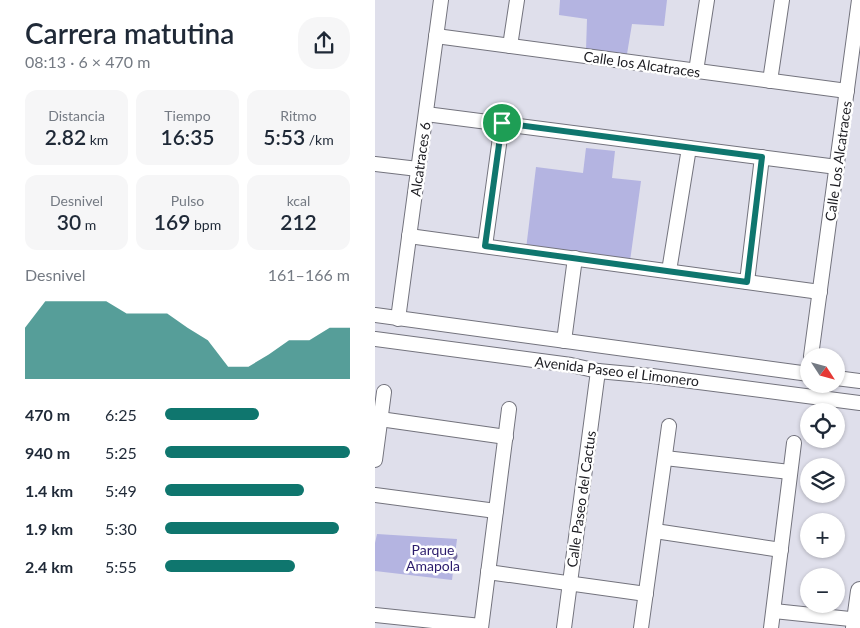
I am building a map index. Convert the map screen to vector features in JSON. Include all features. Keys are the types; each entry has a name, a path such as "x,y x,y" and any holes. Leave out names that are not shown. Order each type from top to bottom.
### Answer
{"main road":[{"path":"857,622 860,591"}],"street":[{"name":"Alcatraces 6","path":"398,319 441,0"},
{"path":"510,46 517,0"},
{"name":"Calle Los Alcatraces","path":"696,71 707,0"},
{"path":"770,81 782,0"},
{"name":"Calle Los Alcatraces","path":"812,348 859,0"},
{"name":"Calle los Alcatraces","path":"436,36 847,91"},
{"name":"Calle los Alcatraces","path":"426,114 837,167"},
{"path":"485,246 502,123"},
{"path":"669,271 689,148"},
{"path":"747,282 762,157"},
{"path":"375,164 418,169"},
{"path":"409,236 820,292"},
{"path":"564,341 575,258"},
{"name":"Avenida Paseo el Limonero","path":"375,315 800,373"},
{"name":"Avenida Paseo el Limonero","path":"375,340 571,365 598,371 661,377 860,403"},
{"name":"Calle Paseo del Cactus","path":"564,628 598,371"},
{"path":"845,379 860,381"},
{"path":"375,460 384,392"},
{"path":"375,615 481,627 509,409"},
{"path":"381,419 506,437"},
{"path":"641,628 669,426"},
{"path":"771,628 794,443"},
{"path":"665,458 791,472"},
{"path":"375,495 496,511"},
{"path":"655,530 781,550"},
{"path":"488,572 646,594"},
{"path":"774,611 857,622"}],"green space":[{"path":"560,0 667,0 664,26 632,24 627,54 586,50 587,19 559,15"},
{"path":"586,148 615,151 612,178 641,181 630,261 526,249 536,167 583,173"},
{"name":"Parque Amapola","path":"377,534 457,539 452,580 375,571 375,543"}],"route":[{"path":"502,123 762,157 747,282 485,246 502,123"}]}
